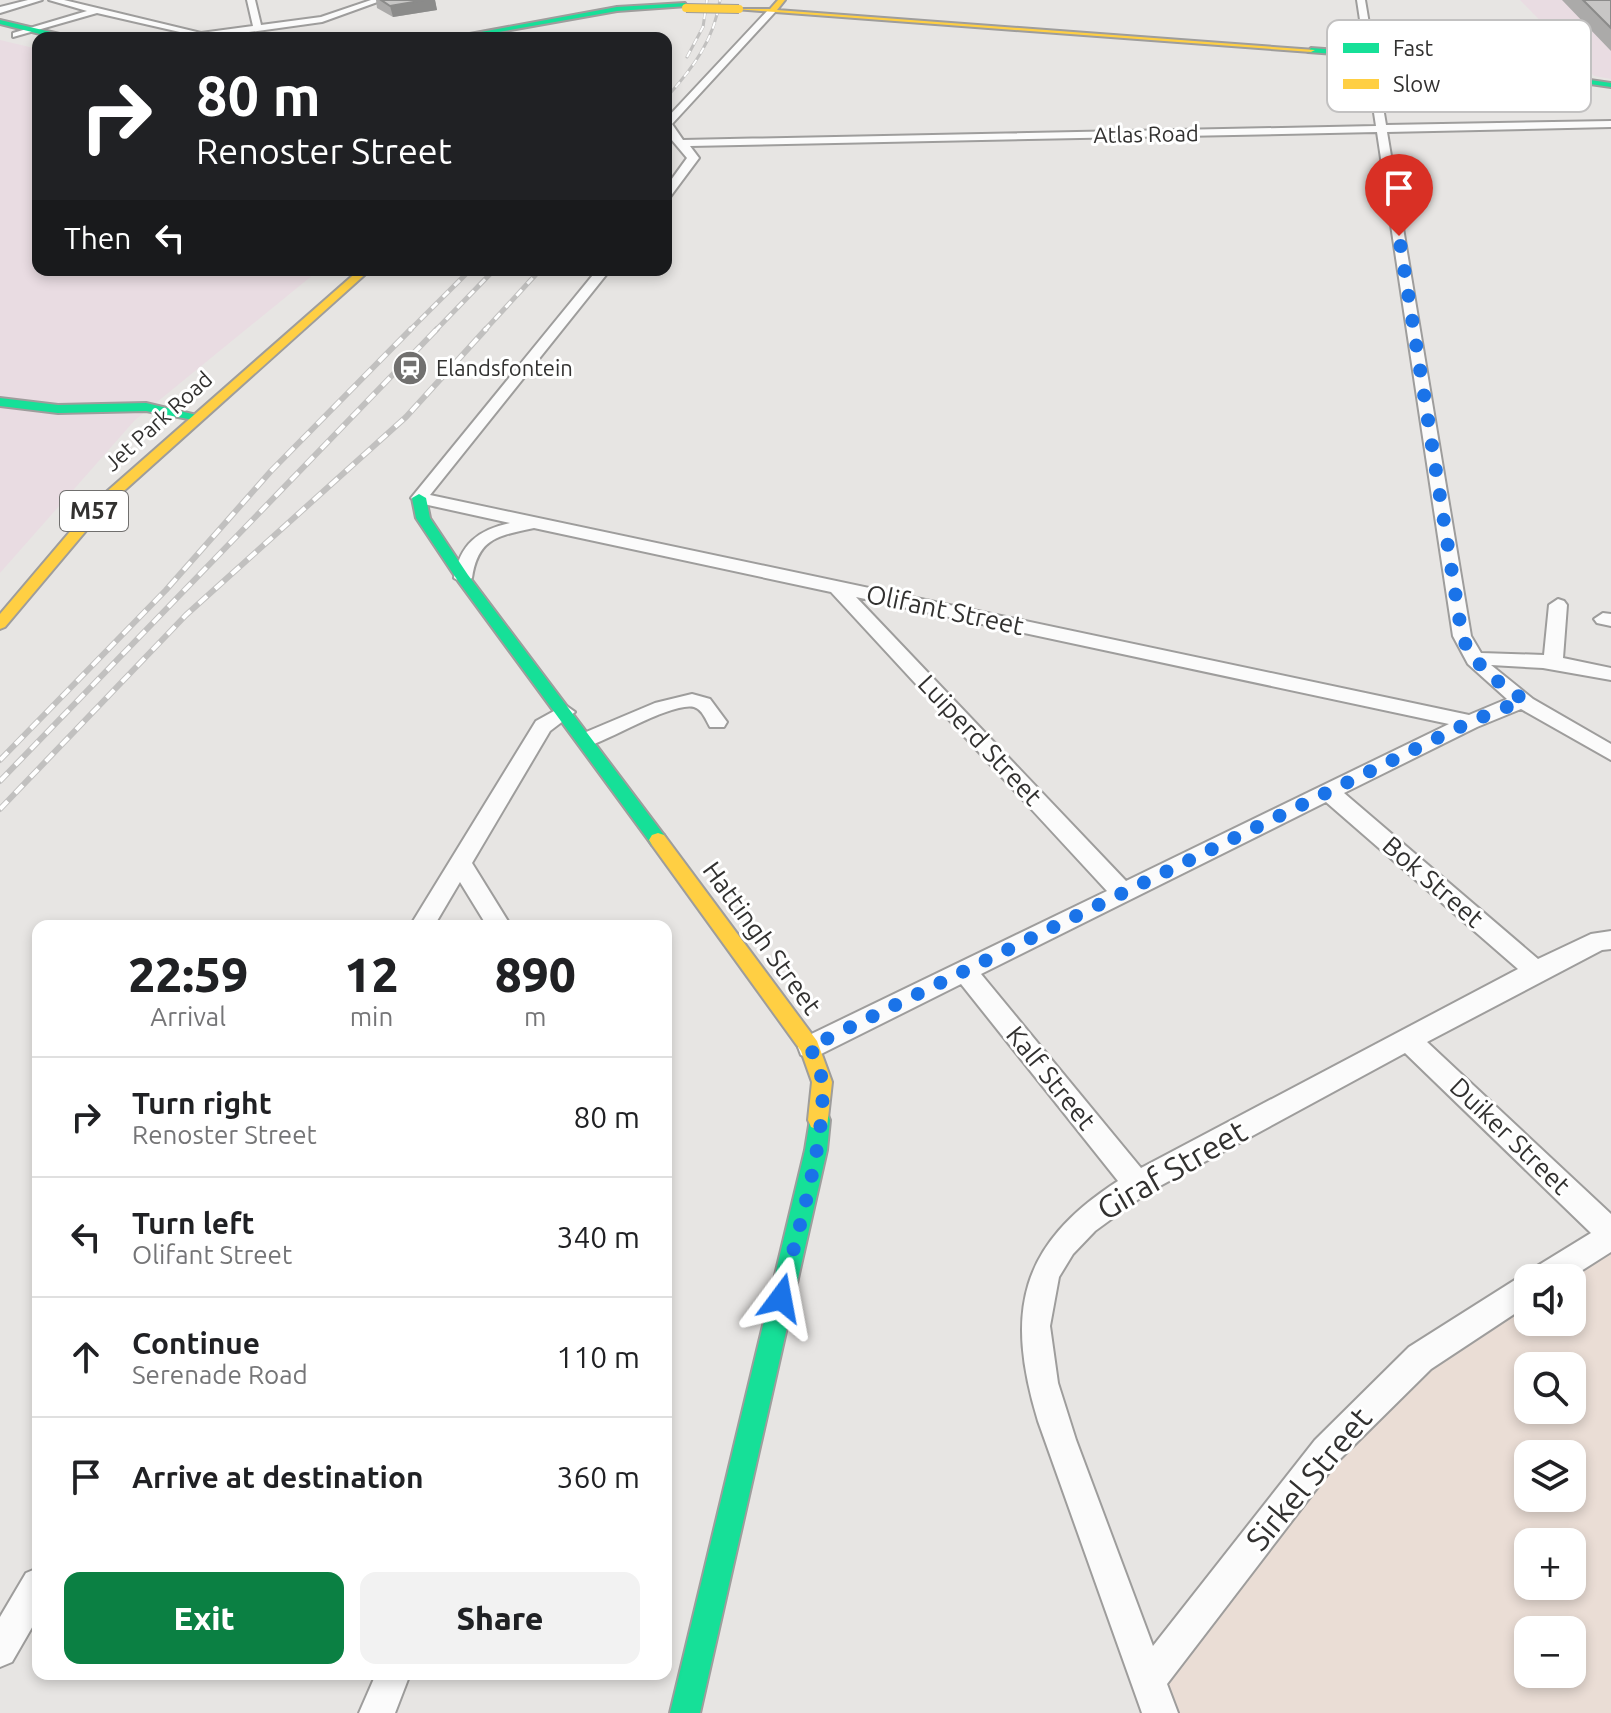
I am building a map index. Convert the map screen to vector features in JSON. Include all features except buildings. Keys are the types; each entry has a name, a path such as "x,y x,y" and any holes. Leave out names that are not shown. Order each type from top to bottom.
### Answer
{"main road":[{"path":"497,32 605,10 781,5 822,13 1327,51"},
{"path":"511,32 633,11 685,6"},
{"path":"0,22 21,34"},
{"path":"532,32 542,28"},
{"path":"1591,82 1611,85"},
{"name":"Jet Park Road","path":"0,610 61,529 104,482 339,276"},
{"name":"Jet Park Road","path":"0,624 101,504 358,276"},
{"path":"0,402 58,409 146,407 199,417"},
{"name":"Hattingh Street","path":"419,498 423,518 463,578 586,740 810,1047 822,1082 816,1150 685,1713"}],"street":[{"path":"0,10 38,0"},
{"path":"53,0 183,32"},
{"path":"251,0 258,29"},
{"path":"226,32 334,16 379,0"},
{"path":"1361,0 1364,20"},
{"path":"672,119 781,5"},
{"path":"21,34 97,11"},
{"path":"1379,112 1462,636 1475,660 1500,684 1611,753"},
{"name":"Atlas Road","path":"681,143 1611,124"},
{"path":"672,134 691,153 692,161 672,187"},
{"path":"419,498 599,276"},
{"name":"Olifant Street","path":"419,498 1470,722"},
{"path":"463,578 467,555 473,546 494,532 537,522"},
{"name":"Luiperd Street","path":"837,587 1123,893"},
{"path":"1553,662 1558,605"},
{"path":"1475,660 1503,658 1553,662 1611,674"},
{"path":"586,740 690,700 705,703 717,722"},
{"path":"810,1047 1470,722 1524,700"},
{"path":"426,920 543,726 565,712"},
{"name":"Bok Street","path":"1330,793 1536,971"},
{"path":"460,863 495,920"},
{"name":"Giraf Street","path":"1148,1680 1057,1428 1035,1342 1040,1293 1060,1249 1102,1207 1137,1184 1536,971 1599,941 1611,940"},
{"name":"Kalf Street","path":"965,971 1137,1184"},
{"name":"Duiker Street","path":"1408,1040 1611,1234"},
{"path":"1565,1264 1611,1234"},
{"name":"Sirkel Street","path":"1148,1680 1326,1451 1420,1358 1514,1297"},
{"path":"0,1650 32,1595"},
{"path":"377,1713 391,1680"},
{"path":"1148,1680 1160,1713"}],"shaded area":[{"path":"1520,0 1611,0 1611,79 1591,73 1591,20 1539,20"},
{"path":"0,40 32,48 32,276 312,276 135,420 0,573"},
{"path":"1611,1236 1611,1713 1160,1713 1171,1649 1444,1341 1514,1297 1514,1336 1586,1336 1586,1264 1566,1264"}],"railway":[{"path":"687,57 703,27 707,0"},
{"path":"672,91 701,53 713,28 720,0"},
{"path":"411,329 464,276"},
{"path":"435,331 488,276"},
{"path":"484,331 534,276"},
{"path":"0,760 166,590 271,471 411,329"},
{"path":"0,781 437,329"},
{"path":"0,809 186,615 406,417 486,329"}],"traffic: fast":[{"path":"486,32 617,9 685,5"},
{"path":"0,22 41,32"},
{"path":"1311,50 1327,51"},
{"path":"1591,82 1611,85"},
{"path":"0,402 58,409 146,407 199,417"},
{"path":"419,498 423,518 463,578 658,840"},
{"path":"685,1713 816,1150 819,1120"}],"traffic: slow":[{"path":"772,11 782,0"},
{"path":"686,8 739,9"},
{"path":"739,9 1311,50"},
{"path":"0,624 101,504 358,276"},
{"path":"658,840 810,1047 822,1082 819,1120"}],"place":[{"name":"Elandsfontein","path":"410,368"}],"route":[{"path":"781,1298 816,1150 822,1082 810,1047 1470,722 1524,700 1500,684 1475,660 1462,636 1399,236"}]}
